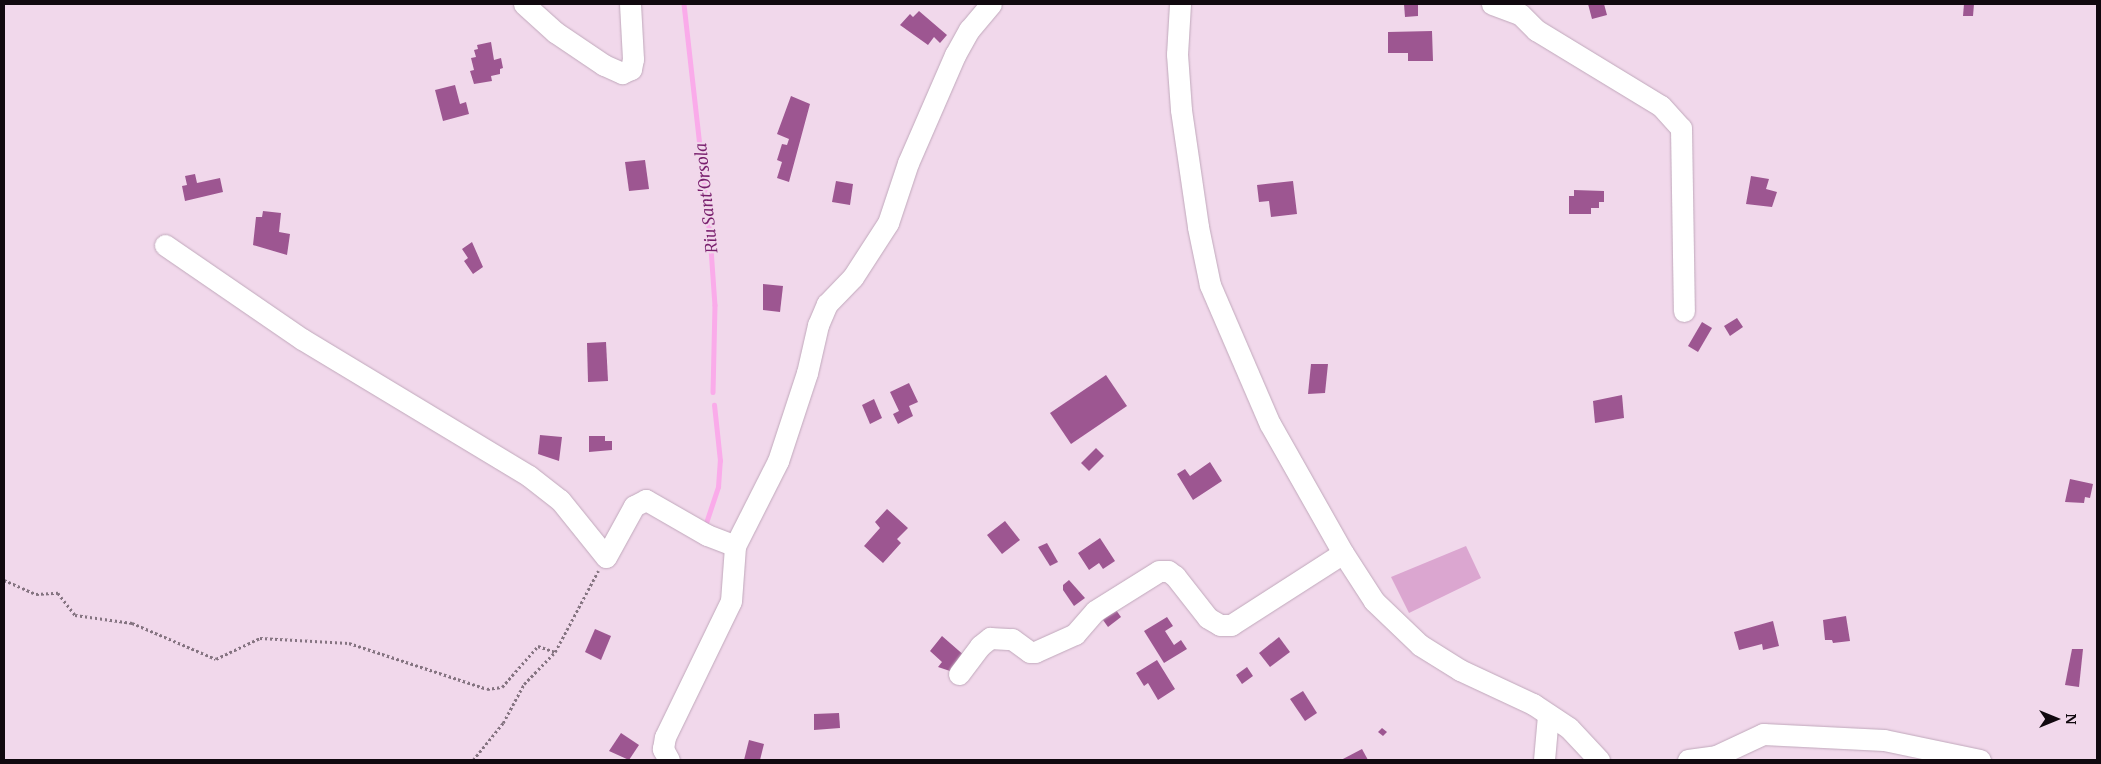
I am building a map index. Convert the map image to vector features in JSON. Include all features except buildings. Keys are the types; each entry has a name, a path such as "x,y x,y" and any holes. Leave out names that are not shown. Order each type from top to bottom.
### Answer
{"street":[{"path":"524,4 555,32 604,65 622,73 631,70 633,59 630,4"},
{"path":"669,760 663,749 665,737 731,601 735,546 778,461 807,373 818,325 828,304 853,277 888,223 908,163 955,55 969,30 992,4"},
{"path":"1180,4 1177,54 1181,110 1198,228 1210,285 1270,424 1343,554 1374,601 1420,645 1460,670 1533,704 1569,728 1599,760"},
{"path":"1492,4 1520,14 1536,30 1661,106 1682,128 1684,311"},
{"path":"165,245 302,339 529,476 560,500 606,557 634,506 646,500 707,535 735,546"},
{"path":"959,674 980,646 990,638 1002,636 1036,652 1075,634 1095,611 1159,571 1168,571 1175,576 1208,618 1220,625 1231,625 1343,554"},
{"path":"1544,760 1548,715"},
{"path":"1688,760 1716,756 1763,734 1884,740 1980,760"}],"path":[{"path":"473,760 504,723 524,684 555,652 606,557"},
{"path":"4,580 36,594 58,593 75,615 132,623 216,659 260,638 350,643 487,689 502,687 538,646 555,652"}],"shaded area":[{"path":"1466,546 1481,578 1409,613 1391,577"}],"waterway":[{"name":"Riu Sant'Orsola","path":"684,4 710,234 715,305 713,392"},
{"name":"Riu Sant'Orsola","path":"705,526 718,487 720,461 714,405"}]}
